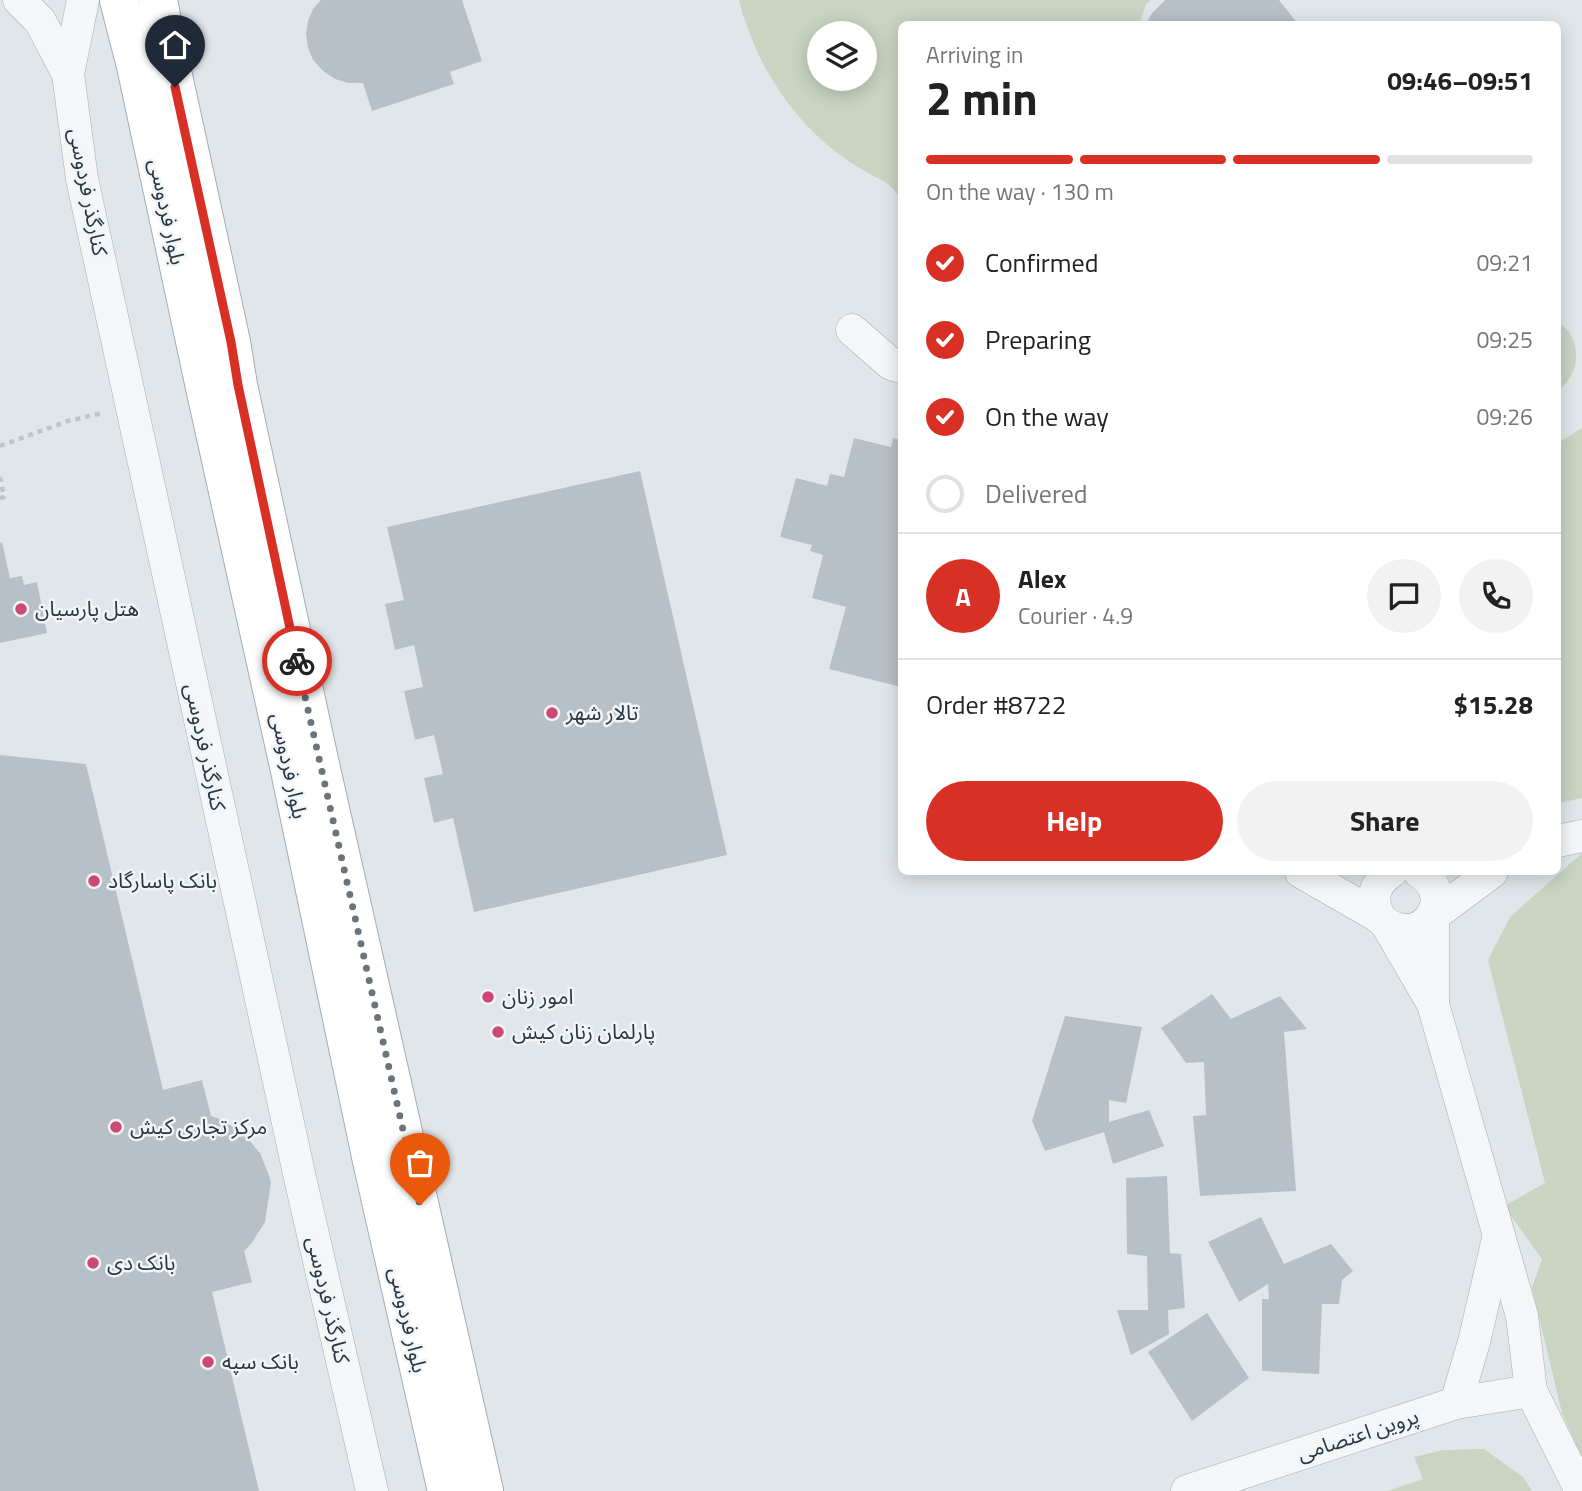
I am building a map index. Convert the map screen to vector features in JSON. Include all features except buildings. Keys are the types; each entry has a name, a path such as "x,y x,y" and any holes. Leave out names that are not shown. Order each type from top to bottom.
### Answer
{"main road":[{"name":"بلوار فردوسی","path":"119,0 136,66 372,1161 447,1491"},
{"name":"بلوار فردوسی","path":"159,0 318,760 484,1491"}],"street":[{"path":"19,0 40,21 68,74"},
{"name":"کنارگذر فردوسی","path":"83,0 68,74 82,179 300,1178 372,1491"},
{"path":"852,330 891,364 898,366"},
{"path":"1561,840 1582,836"},
{"path":"1306,875 1397,930 1407,931 1418,928 1488,875"},
{"path":"1386,875 1377,886 1375,907 1433,1004 1522,1316 1531,1391 1581,1491"},
{"path":"1423,875 1434,887 1437,897 1433,916 1433,1004"},
{"path":"1456,1403 1500,1234"},
{"name":"پروین اعتصامی","path":"1187,1491 1456,1403 1531,1391"}],"path":[{"path":"0,446 68,421"},
{"path":"0,477 4,497 0,498"}],"green space":[{"path":"739,0 1151,0 1146,4 1140,21 898,21 898,195 888,185 856,166 818,137 788,103 763,64 745,22"},
{"path":"1561,325 1572,336 1576,355 1572,375 1561,387"},
{"path":"1582,428 1582,798 1561,802 1561,441"},
{"path":"1582,853 1582,1457 1562,1413 1532,1288 1542,1259 1504,1206 1545,1183 1488,960 1510,917 1557,875 1561,875 1561,872"},
{"path":"1484,1449 1523,1477 1532,1491 1388,1491 1423,1479 1414,1457 1443,1450"}],"way so far":[{"path":"297,661 420,1205"}],"place":[{"name":"هتل پارسیان","path":"21,609"},
{"name":"تالار شهر","path":"552,713"},
{"name":"بانک پاسارگاد","path":"94,881"},
{"name":"امور زنان","path":"488,997"},
{"name":"پارلمان زنان کیش","path":"498,1032"},
{"name":"مرکز تجاری کیش","path":"116,1127"},
{"name":"بانک دی","path":"93,1263"},
{"name":"بانک سپه","path":"208,1362"}],"route":[{"path":"175,87 297,661"}]}
